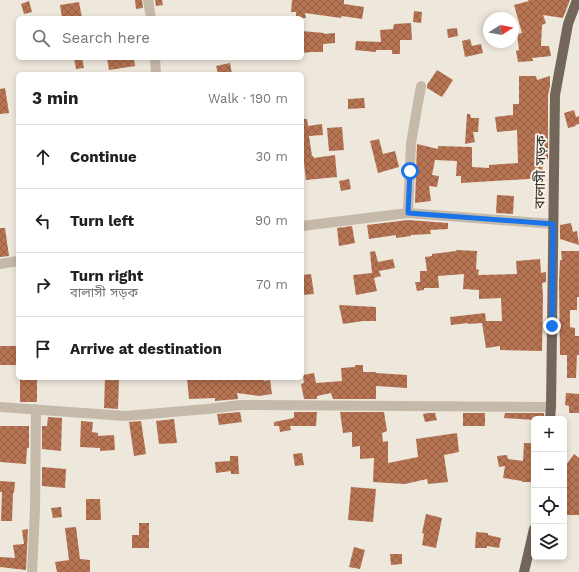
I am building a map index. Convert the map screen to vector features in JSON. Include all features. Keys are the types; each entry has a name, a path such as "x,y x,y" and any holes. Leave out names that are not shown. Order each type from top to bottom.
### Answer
{"main road":[{"name":"বালাসী সড়ক","path":"550,416 555,95 568,24 577,0"},
{"path":"524,572 531,542"}],"street":[{"path":"148,0 151,16"},
{"path":"155,60 156,72"},
{"path":"408,213 411,143 421,86"},
{"path":"304,226 408,213 553,224"},
{"path":"0,264 16,261"},
{"path":"0,407 125,416 242,405 551,407"},
{"path":"32,572 35,510 36,409"}],"building":[{"path":"135,0 142,0 143,8 136,9"},
{"path":"155,0 162,0 163,5 156,6"},
{"path":"292,0 344,0 344,4 364,7 362,19 342,16 341,18 305,13 306,18 304,18 304,16 296,16 296,12 291,12"},
{"path":"528,0 570,0 563,18 543,15 546,23 542,25 541,46 549,46 551,56 532,58 533,61 518,62 516,51 519,50 519,34 522,33 519,22 519,12 516,12 514,5 529,1"},
{"path":"29,1 32,12 24,14 21,4"},
{"path":"79,2 82,16 62,16 60,5"},
{"path":"414,11 422,12 421,23 413,22"},
{"path":"411,23 412,40 400,40 400,54 392,54 392,50 376,50 376,52 355,50 356,41 381,42 380,30 393,29 394,24"},
{"path":"457,28 458,36 448,38 447,29"},
{"path":"304,31 324,34 335,33 335,43 323,44 323,52 304,53"},
{"path":"470,39 472,46 481,44 483,53 465,57 462,41"},
{"path":"74,60 82,60 84,68 76,69"},
{"path":"107,60 134,60 135,66 109,70"},
{"path":"230,63 232,72 218,72 216,66"},
{"path":"437,70 453,80 442,97 427,88 427,85"},
{"path":"519,76 536,76 537,80 550,76 548,95 548,159 542,159 543,178 461,183 461,176 456,176 457,161 435,160 432,175 439,176 437,187 429,186 431,201 415,203 417,144 438,149 438,146 472,147 472,167 489,168 489,165 518,163 517,130 497,132 495,117 513,115 513,104 519,104"},
{"path":"5,88 9,113 0,114 0,89"},
{"path":"364,98 365,108 348,109 348,99"},
{"path":"574,110 576,117 579,116 579,124 568,128 564,113"},
{"path":"467,114 470,114 471,118 479,118 478,132 473,132 475,142 465,144"},
{"path":"304,119 307,119 308,126 322,124 323,135 309,136 312,156 314,158 335,155 337,177 306,180 304,163"},
{"path":"342,127 344,150 329,151 327,128"},
{"path":"379,139 383,154 395,151 399,167 378,173 370,141"},
{"path":"349,179 351,189 341,191 339,181"},
{"path":"497,195 514,196 513,214 496,213"},
{"path":"408,220 448,223 448,229 430,230 431,234 411,235 396,238 396,235 369,239 367,225"},
{"path":"571,223 573,232 577,231 579,245 560,239 560,225"},
{"path":"352,226 355,243 339,246 337,228"},
{"path":"0,228 5,228 9,256 0,257"},
{"path":"456,250 477,251 476,269 479,270 478,275 517,274 516,261 540,259 541,273 546,272 546,282 542,283 542,351 500,350 500,346 486,348 482,323 451,325 450,317 485,313 486,321 502,321 501,298 479,299 479,290 463,289 464,274 438,276 439,288 424,288 424,290 417,291 415,282 420,282 420,271 427,271 425,257 432,256 432,254"},
{"path":"375,251 378,262 393,259 395,268 379,271 381,276 374,278 377,291 356,295 353,275 372,273 370,252"},
{"path":"561,251 579,251 579,297 577,297 577,310 570,310 570,327 575,328 575,336 579,336 579,355 577,355 576,378 567,378 567,355 560,355 559,282 560,260 562,260"},
{"path":"311,274 314,294 304,295 304,275"},
{"path":"339,305 376,307 376,321 343,324"},
{"path":"0,346 16,346 16,365 0,365"},
{"path":"355,365 363,365 363,372 407,375 407,388 376,386 376,399 333,399 331,393 317,396 317,399 304,399 301,384 304,383 304,375 314,373 316,383 342,381 341,368 355,367"},
{"path":"20,380 37,380 37,402 20,402"},
{"path":"105,380 119,380 118,409 104,408"},
{"path":"187,380 270,380 272,394 259,396 237,393 238,399 215,401 215,398 189,399"},
{"path":"566,393 579,394 579,413 569,413 569,406 565,405"},
{"path":"240,412 242,422 219,425 217,414"},
{"path":"294,412 317,412 316,426 290,426 291,430 280,432 279,426 274,426 274,422 294,418"},
{"path":"340,412 384,412 387,431 382,433 383,442 388,441 388,463 418,457 416,439 457,433 459,452 444,455 448,482 428,484 427,479 405,484 373,482 374,458 360,459 360,446 352,447 352,432 343,433"},
{"path":"435,413 437,420 425,422 423,414"},
{"path":"463,413 485,413 485,426 463,426"},
{"path":"505,413 544,413 544,416 531,416 531,420 504,418"},
{"path":"48,417 62,418 61,451 42,449 42,426 47,426"},
{"path":"174,419 177,443 159,444 156,421"},
{"path":"81,421 93,422 92,432 98,433 98,436 114,435 115,450 100,451 100,448 80,447"},
{"path":"141,421 146,454 134,456 129,422"},
{"path":"0,426 29,426 29,448 27,448 26,464 0,462"},
{"path":"524,443 531,443 531,482 522,482 503,478 505,466 499,467 497,456 507,455 508,459 523,461"},
{"path":"302,453 304,465 295,466 293,454"},
{"path":"574,454 579,458 579,515 567,515 567,464"},
{"path":"230,456 238,456 239,474 231,474 231,471 216,473 215,462 230,461"},
{"path":"42,467 66,469 65,488 42,486"},
{"path":"0,481 15,482 12,521 1,521 2,492 0,492"},
{"path":"351,487 376,489 373,522 348,520"},
{"path":"86,499 100,499 101,520 86,520"},
{"path":"61,507 62,517 53,518 51,508"},
{"path":"426,514 442,518 436,548 422,545 424,534 422,533"},
{"path":"139,523 149,523 149,548 132,548 132,535 139,535"},
{"path":"76,527 80,559 90,560 90,572 57,572 55,562 69,560 65,528"},
{"path":"28,529 26,570 0,567 0,557 15,558 13,545 24,544 22,530"},
{"path":"476,532 488,533 488,535 501,538 499,548 487,546 487,548 475,548"},
{"path":"354,547 365,550 360,569 349,567"},
{"path":"390,554 402,554 402,564 391,565"}],"route":[{"path":"410,171 408,213 553,224 552,326"}]}
